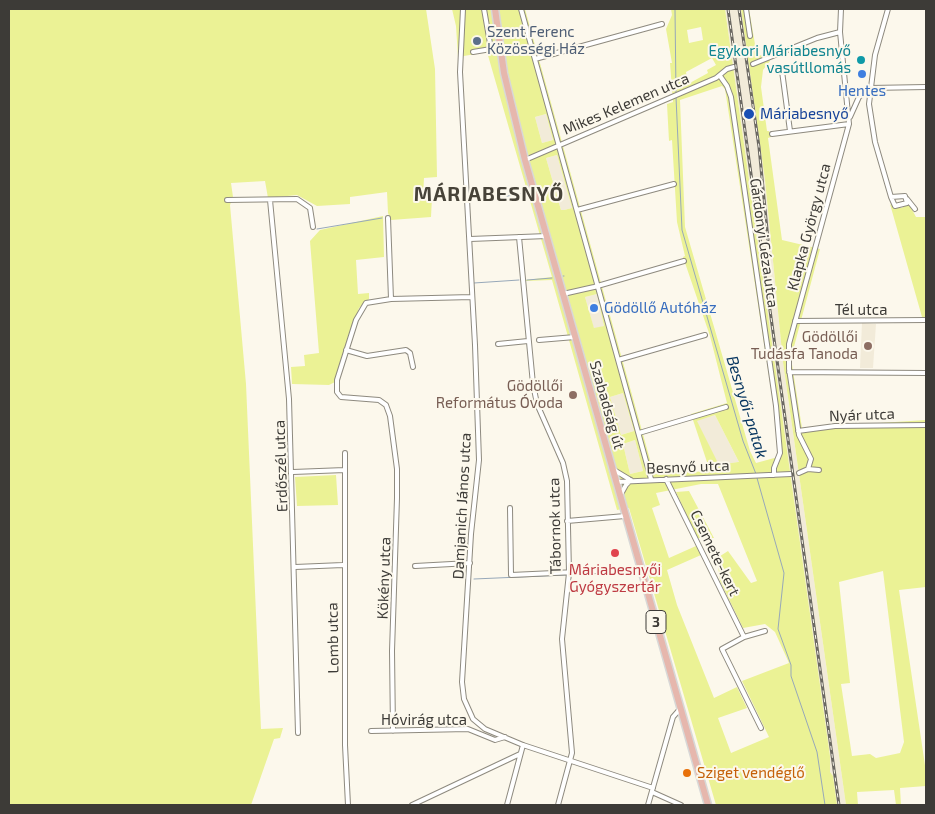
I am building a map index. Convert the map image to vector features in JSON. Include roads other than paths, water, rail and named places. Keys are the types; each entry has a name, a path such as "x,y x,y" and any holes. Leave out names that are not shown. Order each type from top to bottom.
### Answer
{"main road":[{"name":"Szabadság út","path":"496,9 504,73 525,160 708,805"}],"street":[{"name":"Damjanich János utca","path":"463,9 460,72 470,239 479,460 470,563 463,692 476,722 505,738 652,790 682,805"},
{"path":"474,52 491,49 484,9"},
{"name":"Szabadság út","path":"521,9 651,479"},
{"path":"746,9 750,36"},
{"name":"Klapka György utca","path":"808,469 811,459 798,431 789,372 789,344 850,118 840,32 841,9"},
{"path":"888,9 875,55 869,104 872,128 893,204 897,206 905,204 907,198"},
{"path":"535,59 662,24"},
{"path":"753,64 817,38 840,32"},
{"name":"Mikes Kelemen utca","path":"525,160 679,95 720,76 727,69 734,67"},
{"path":"782,71 790,131"},
{"name":"Gárdonyi Géza utca","path":"720,76 727,86 731,97 776,406 780,453 774,468 774,475"},
{"path":"850,118 859,97 870,88 926,87"},
{"path":"772,134 849,124"},
{"path":"577,210 674,184"},
{"path":"891,197 902,196 907,198 915,209"},
{"path":"227,200 295,198 303,202 312,212 313,227"},
{"name":"Erdőszél utca","path":"270,200 283,326 293,472 298,733"},
{"path":"388,218 391,299"},
{"path":"470,239 547,236"},
{"name":"Tábornok utca","path":"519,237 528,341 537,404 565,471 569,573 562,629 572,752 558,805"},
{"path":"563,294 684,261"},
{"path":"413,367 410,353 406,350 367,356 346,350 363,305 370,301 391,299 472,297"},
{"name":"Tél utca","path":"795,322 926,320"},
{"path":"618,360 705,335"},
{"path":"539,340 575,337"},
{"path":"498,344 528,341"},
{"name":"Kökény utca","path":"346,350 337,380 338,394 346,399 375,398 383,401 389,412 392,427 397,469 392,651 393,730"},
{"path":"789,372 926,373"},
{"path":"639,433 726,407"},
{"name":"Nyár utca","path":"798,431 835,426 926,425"},
{"name":"Lomb utca","path":"345,453 343,565 345,745 348,805"},
{"path":"612,468 621,476 631,480 624,488 620,499"},
{"path":"799,473 808,469 819,470"},
{"path":"293,472 345,470"},
{"name":"Besnyő utca","path":"616,482 791,474"},
{"name":"Csemete-kert","path":"666,479 744,638"},
{"path":"510,508 510,575 640,569"},
{"path":"567,521 625,516"},
{"path":"415,566 470,563"},
{"path":"295,567 343,565"},
{"path":"760,728 722,649 744,638 765,631"},
{"path":"648,805 673,717 681,709"},
{"name":"Hóvirág utca","path":"372,731 468,729 495,740 505,738"},
{"path":"507,805 523,745"},
{"path":"412,805 520,754"}],"waterway":[{"name":"Besnyői-patak","path":"675,9 676,93"},
{"name":"Besnyői-patak","path":"676,97 682,230 743,441 756,474"},
{"path":"471,198 502,197 526,193"},
{"path":"317,229 382,218"},
{"path":"527,280 552,278"},
{"path":"474,283 519,280"},
{"name":"Besnyői-patak","path":"757,478 784,573 778,629 791,665 791,676 817,752 825,805"},
{"path":"474,579 566,575"}],"railway":[{"path":"728,9 839,805"},
{"path":"739,9 759,147 768,240"}],"place":[{"name":"Szent Ferenc Közösségi Ház","path":"477,41"},
{"name":"Egykori Máriabesnyő vasútllomás","path":"861,60"},
{"name":"Hentes","path":"862,74"},
{"name":"Máriabesnyő","path":"749,114"},
{"name":"Gödöllő Autóház","path":"594,308"},
{"name":"Gödöllői Tudásfa Tanoda","path":"868,346"},
{"name":"Gödöllői Református Óvoda","path":"573,395"},
{"name":"Máriabesnyői Gyógyszertár","path":"615,553"},
{"name":"Sziget vendéglő","path":"687,773"}],"district":[{"name":"MÁRIABESNYŐ","path":"489,194"}]}
